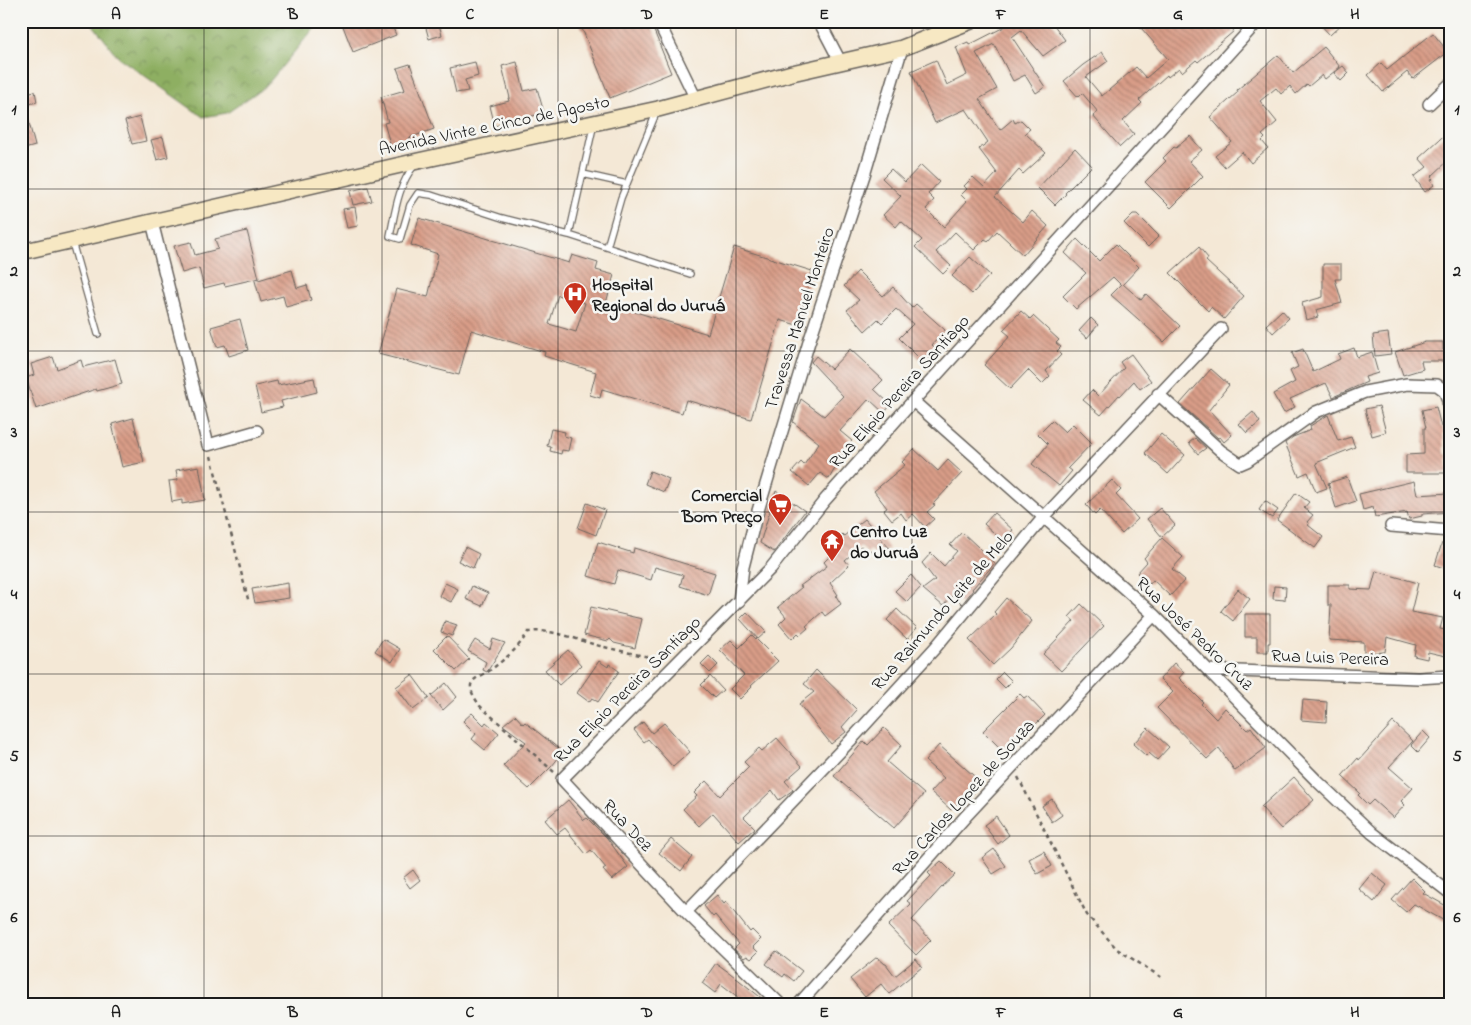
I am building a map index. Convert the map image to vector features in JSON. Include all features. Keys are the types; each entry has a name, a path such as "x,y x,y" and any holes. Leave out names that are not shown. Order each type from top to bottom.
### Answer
{"main road":[{"name":"Avenida Vinte e Cinco de Agosto","path":"21,252 418,160 658,109 792,73 902,48 972,21"}],"street":[{"path":"658,21 696,99"},
{"path":"819,21 841,62"},
{"name":"Rua Elipio Pereira Santiago","path":"562,779 772,568 825,500 912,401 1258,21"},
{"name":"Travessa Manuel Monteiro","path":"739,602 743,568 754,524 809,342 865,172 902,48"},
{"path":"1429,104 1450,84"},
{"path":"152,222 208,445 257,430"},
{"name":"Rua Raimundo Leite de Melo","path":"686,912 850,741 935,648 1043,518 1221,329"},
{"path":"1158,394 1221,451 1240,464 1316,412 1365,392 1407,384 1437,385 1444,390 1448,400 1450,421"},
{"name":"Rua José Pedro Cruz","path":"912,401 1154,615 1316,780 1365,827 1450,894"},
{"path":"1391,526 1450,530"},
{"name":"Rua Carlos Lopez de Souza","path":"799,1004 966,816 1154,615"},
{"name":"Rua Luis Pereira","path":"1210,670 1418,678 1450,676"},
{"name":"Rua Dez","path":"562,779 686,912 780,1004"}],"lane":[{"path":"607,247 626,184 658,109"},
{"path":"569,235 595,121"},
{"path":"418,160 406,176 390,236 400,239 410,205 418,193 432,195 502,218 569,235 690,274"},
{"path":"583,174 626,184"},
{"path":"71,240 98,334"}],"path":[{"path":"208,445 249,603"},
{"path":"562,779 480,706 473,696 471,686 473,680 488,672 520,646 528,632 539,630 599,646 676,663"},
{"path":"1013,767 1087,915 1117,949 1164,978"}],"green space":[{"path":"90,21 320,21 266,86 227,113 203,117 118,57"}],"building":[{"path":"341,21 390,21 396,35 353,52"},
{"path":"424,21 438,21 442,35 429,39"},
{"path":"579,21 650,21 671,73 610,98"},
{"path":"1013,21 1051,21 1065,40 1043,56 1021,30 1012,37 1045,87 1036,93 1025,75 1013,81 994,44 976,53 997,89 979,99 1000,130 1013,119 1015,123 1021,120 1030,129 1025,133 1046,153 1023,174 1019,170 995,197 1023,222 1032,211 1048,226 1023,255 997,231 988,241 985,239 974,250 955,232 936,252 951,266 943,274 915,247 922,240 901,221 896,227 883,215 901,196 882,178 891,169 905,182 921,165 939,182 928,194 934,200 926,209 944,227 967,201 961,195 967,189 964,186 973,177 984,187 997,173 979,149 988,142 966,109 935,123 911,71 936,60 947,85 967,75 956,47 968,42 969,45"},
{"path":"1135,21 1225,21 1234,31 1198,62 1196,60 1182,72 1179,68 1168,77 1167,75 1139,100 1142,103 1123,121 1134,134 1120,147 1093,116 1098,112 1082,93 1078,97 1064,81 1102,52 1108,61 1086,77 1102,96 1136,67 1146,78 1168,59"},
{"path":"1317,21 1345,21 1330,35"},
{"path":"1433,33 1448,52 1413,79 1407,72 1383,92 1368,75 1381,63 1387,70"},
{"path":"1324,47 1340,67 1325,79 1322,75 1309,86 1307,84 1296,94 1290,86 1281,94 1276,88 1260,101 1277,122 1262,135 1265,138 1262,141 1268,148 1251,163 1242,152 1225,167 1215,156 1232,142 1210,117 1238,92 1237,90 1278,55 1293,73"},
{"path":"475,62 478,76 465,80 468,91 456,93 450,68"},
{"path":"517,62 524,91 537,88 544,113 495,126 490,106 509,101 508,98 510,98 502,66"},
{"path":"410,64 434,129 409,138 410,141 391,147 384,123 388,122 381,97 405,90 397,68"},
{"path":"1343,66 1349,73 1341,81 1334,73"},
{"path":"35,91 37,102 21,106 21,94"},
{"path":"25,107 35,146 21,150 21,108"},
{"path":"140,117 146,141 132,144 125,121"},
{"path":"1450,130 1450,159 1431,177 1434,185 1425,192 1414,177 1427,167 1419,158"},
{"path":"1190,136 1202,150 1189,161 1203,176 1171,208 1145,182 1166,161 1163,158 1174,147 1176,148"},
{"path":"163,137 168,157 157,160 151,140"},
{"path":"1075,148 1092,166 1055,205 1038,188"},
{"path":"368,187 372,201 353,205 350,191"},
{"path":"355,207 358,226 347,228 343,209"},
{"path":"1133,214 1137,214 1159,236 1148,247 1124,223"},
{"path":"419,218 569,263 572,255 598,263 596,270 614,275 606,303 708,334 734,247 812,271 797,325 780,320 751,419 686,400 682,413 602,389 600,398 590,395 596,372 544,356 545,352 471,330 459,375 378,354 396,289 428,297 438,254 411,245","holes":["558,295 585,303 576,332 549,324"]},
{"path":"247,231 259,278 225,286 224,283 204,288 199,268 182,273 174,246 191,242 195,255 218,249 215,239"},
{"path":"1077,239 1099,261 1116,244 1139,267 1123,284 1141,300 1146,294 1180,326 1164,342 1111,295 1121,285 1113,277 1076,309 1063,296 1086,273 1065,253"},
{"path":"1199,247 1208,258 1206,261 1244,296 1224,319 1211,307 1208,311 1170,273"},
{"path":"970,257 990,275 972,294 952,276"},
{"path":"1323,264 1341,264 1341,279 1335,279 1342,303 1316,310 1318,317 1306,320 1302,303 1323,297"},
{"path":"292,270 297,288 307,285 311,300 286,307 283,296 261,302 255,281"},
{"path":"858,271 883,296 893,287 912,308 916,304 945,330 932,345 937,350 924,363 899,338 913,324 896,309 882,323 878,319 865,331 847,310 859,300 844,286"},
{"path":"1282,310 1289,318 1273,333 1266,325"},
{"path":"1021,311 1030,319 1033,316 1059,340 1056,343 1061,347 1057,351 1061,355 1046,371 1050,376 1042,384 1028,370 1010,389 984,365 1010,336 1003,330"},
{"path":"1091,318 1098,325 1087,338 1079,331"},
{"path":"240,319 248,350 229,356 225,345 217,347 211,327"},
{"path":"1388,333 1391,354 1375,356 1373,335"},
{"path":"1425,342 1443,342 1443,350 1450,351 1450,361 1421,361 1423,369 1403,375 1395,352"},
{"path":"1354,348 1357,357 1372,352 1378,373 1365,377 1367,382 1333,397 1326,383 1290,399 1295,407 1284,413 1273,394 1295,382 1290,371 1298,367 1292,353 1303,349 1313,372 1340,359 1338,354"},
{"path":"850,349 883,380 874,389 891,405 884,413 869,399 840,431 852,441 847,446 851,450 829,479 820,473 809,486 792,472 801,462 804,465 819,443 793,422 801,399 824,416 843,396 811,362 816,356 831,369"},
{"path":"1131,354 1151,381 1140,389 1134,381 1101,415 1083,400 1092,390 1098,396 1124,368 1120,362"},
{"path":"53,357 57,369 81,360 83,367 115,359 122,384 97,391 96,389 36,409 26,378 34,375 31,364"},
{"path":"1211,369 1229,385 1209,410 1232,435 1224,442 1180,404"},
{"path":"314,378 317,392 281,401 283,407 261,412 255,386 277,381 278,385"},
{"path":"1379,406 1386,432 1372,436 1365,409"},
{"path":"1436,407 1441,427 1443,427 1444,454 1447,454 1448,473 1406,473 1406,455 1424,454 1424,428 1426,428 1422,410"},
{"path":"1253,412 1260,422 1247,433 1239,424"},
{"path":"1328,415 1338,441 1351,437 1355,447 1316,463 1327,488 1316,492 1308,472 1299,476 1285,443 1293,437 1311,430 1310,426"},
{"path":"133,418 144,462 122,467 112,424"},
{"path":"1052,420 1065,432 1073,424 1092,443 1068,468 1072,471 1059,486 1032,464 1048,444 1038,434"},
{"path":"551,429 565,432 564,436 571,438 568,451 562,450 561,454 550,451 551,447 547,446"},
{"path":"1161,434 1185,455 1168,474 1145,453"},
{"path":"1195,438 1206,448 1198,454 1189,443"},
{"path":"914,449 938,471 948,460 962,473 927,512 934,519 925,527 913,514 906,520 901,513 892,520 884,510 887,508 874,491 905,465 902,462"},
{"path":"199,466 205,500 182,504 182,500 172,502 169,481 178,480 176,470"},
{"path":"650,471 669,479 664,492 645,484"},
{"path":"1347,477 1356,501 1336,508 1328,483"},
{"path":"1112,480 1121,490 1116,495 1138,519 1122,534 1100,510 1095,515 1086,505"},
{"path":"1414,481 1417,495 1450,493 1450,512 1422,514 1422,516 1409,519 1407,512 1375,517 1373,507 1363,510 1359,494"},
{"path":"776,491 805,511 774,552 760,543"},
{"path":"1296,493 1309,502 1304,508 1313,515 1307,522 1309,523 1308,525 1323,537 1315,548 1277,520"},
{"path":"1265,501 1278,510 1272,518 1259,510"},
{"path":"587,503 605,510 596,535 578,528"},
{"path":"1160,508 1175,525 1162,537 1147,519"},
{"path":"994,513 1013,530 1003,541 984,524"},
{"path":"865,519 889,548 877,557 871,550 867,553 861,546 845,560 849,565 830,583 838,595 836,596 841,604 825,616 822,612 806,626 808,628 800,635 798,633 792,639 779,624 786,617 778,607 802,587 800,586 827,566 824,562 838,548 833,543 842,534 844,536"},
{"path":"962,532 995,563 972,589 962,604 953,595 943,606 923,589 935,580 922,563 931,553 944,566 957,551 950,545"},
{"path":"1162,538 1183,557 1172,569 1185,580 1170,596 1153,580 1150,584 1137,573 1147,562 1144,558"},
{"path":"598,542 633,553 634,548 715,573 708,595 680,586 683,575 655,567 651,580 618,570 614,584 588,576"},
{"path":"1442,543 1450,546 1450,570 1435,565"},
{"path":"465,547 479,554 473,568 458,561"},
{"path":"1376,571 1418,583 1411,612 1443,618 1440,629 1450,631 1450,657 1428,652 1427,659 1414,656 1416,645 1387,637 1385,652 1364,653 1364,642 1329,640 1331,605 1328,605 1328,585 1350,585 1350,589 1371,590"},
{"path":"911,575 921,587 907,602 895,591"},
{"path":"288,583 289,598 255,603 252,589"},
{"path":"445,583 458,589 451,602 439,596"},
{"path":"472,586 488,593 482,606 466,599"},
{"path":"1274,586 1286,587 1285,600 1273,599"},
{"path":"1238,589 1250,599 1233,621 1221,611"},
{"path":"1006,598 1032,621 1011,648 993,665 969,640 996,614 994,612"},
{"path":"1081,604 1104,626 1061,671 1043,654 1074,621 1069,617"},
{"path":"591,607 642,619 635,648 614,643 610,639 608,641 584,635"},
{"path":"897,609 917,628 907,639 887,620"},
{"path":"747,612 766,632 758,639 740,619"},
{"path":"1245,614 1270,614 1270,643 1268,643 1268,652 1257,652 1257,637 1245,637"},
{"path":"445,621 457,625 452,636 441,632"},
{"path":"752,635 778,661 740,699 730,689 744,675 720,650 731,640 739,648"},
{"path":"447,636 469,659 456,671 434,649"},
{"path":"383,639 400,649 392,662 375,651"},
{"path":"493,639 505,643 487,672 483,670 486,662 468,651 475,640 490,649"},
{"path":"568,650 581,665 559,685 545,670"},
{"path":"709,656 718,665 710,673 701,664"},
{"path":"599,661 608,667 609,664 619,671 598,702 592,698 589,702 577,693"},
{"path":"1174,663 1184,672 1179,678 1203,702 1201,704 1216,719 1225,708 1247,730 1251,727 1266,748 1235,771 1219,748 1207,759 1157,708 1173,692 1160,679"},
{"path":"816,670 857,710 842,727 846,732 831,744 799,704 814,692 804,684"},
{"path":"1003,672 1012,681 1005,688 996,679"},
{"path":"412,675 429,698 413,710 396,687"},
{"path":"710,676 723,690 714,698 701,685"},
{"path":"446,683 457,697 443,710 431,696"},
{"path":"1020,694 1024,698 1027,696 1045,715 1006,754 983,731"},
{"path":"1303,700 1327,702 1326,722 1301,720"},
{"path":"472,713 484,725 486,722 499,733 485,750 472,739 476,734 463,721"},
{"path":"515,715 523,724 525,722 563,752 529,789 503,766 526,742 503,725"},
{"path":"643,722 652,733 664,723 690,752 673,767 648,739 644,742 634,730"},
{"path":"1393,722 1413,741 1389,767 1413,788 1401,801 1405,805 1393,818 1373,800 1368,805 1358,795 1360,793 1342,776"},
{"path":"884,728 902,745 887,762 924,794 894,828 834,776 864,741 868,745"},
{"path":"1148,728 1169,747 1157,760 1149,753 1146,756 1133,744"},
{"path":"1423,731 1430,738 1418,752 1411,745"},
{"path":"777,738 802,766 785,781 793,790 779,800 772,790 744,817 755,828 739,842 713,813 699,826 683,809 697,796 694,793 706,781 720,796 749,767 744,762 759,748 762,751"},
{"path":"939,745 982,783 968,799 964,796 951,810 931,792 944,778 925,761"},
{"path":"1294,777 1314,800 1281,829 1261,807"},
{"path":"1052,799 1062,815 1052,822 1042,806"},
{"path":"568,800 584,820 587,818 607,838 628,867 612,880 603,870 606,868 591,850 586,854 565,828 557,834 545,820"},
{"path":"996,816 1009,835 998,844 984,825"},
{"path":"671,839 692,857 681,871 659,853"},
{"path":"994,849 1006,866 993,874 982,858"},
{"path":"1044,851 1052,866 1037,874 1029,859"},
{"path":"941,861 955,875 912,920 931,940 916,955 888,926 911,904 907,901 931,876 928,873"},
{"path":"413,870 420,880 410,888 403,878"},
{"path":"1372,873 1387,885 1374,902 1359,889"},
{"path":"1412,878 1425,891 1423,893 1450,908 1450,924 1414,904 1406,912 1392,900"},
{"path":"717,895 724,904 726,902 750,932 752,930 761,939 753,947 758,952 751,959 747,956 744,958 734,949 739,944 715,915 713,917 704,906"},
{"path":"776,951 802,971 794,981 785,974 783,977 766,964"},
{"path":"877,957 886,964 895,976 916,959 922,967 889,994 881,984 865,997 850,979"},
{"path":"716,963 769,1004 747,1004 721,984 715,993 702,983"}],"place":[{"name":"Hospital Regional do Juruá","path":"575,315"},
{"name":"Comercial Bom Preço","path":"780,526"},
{"name":"Centro Luz do Juruá","path":"832,562"}]}
